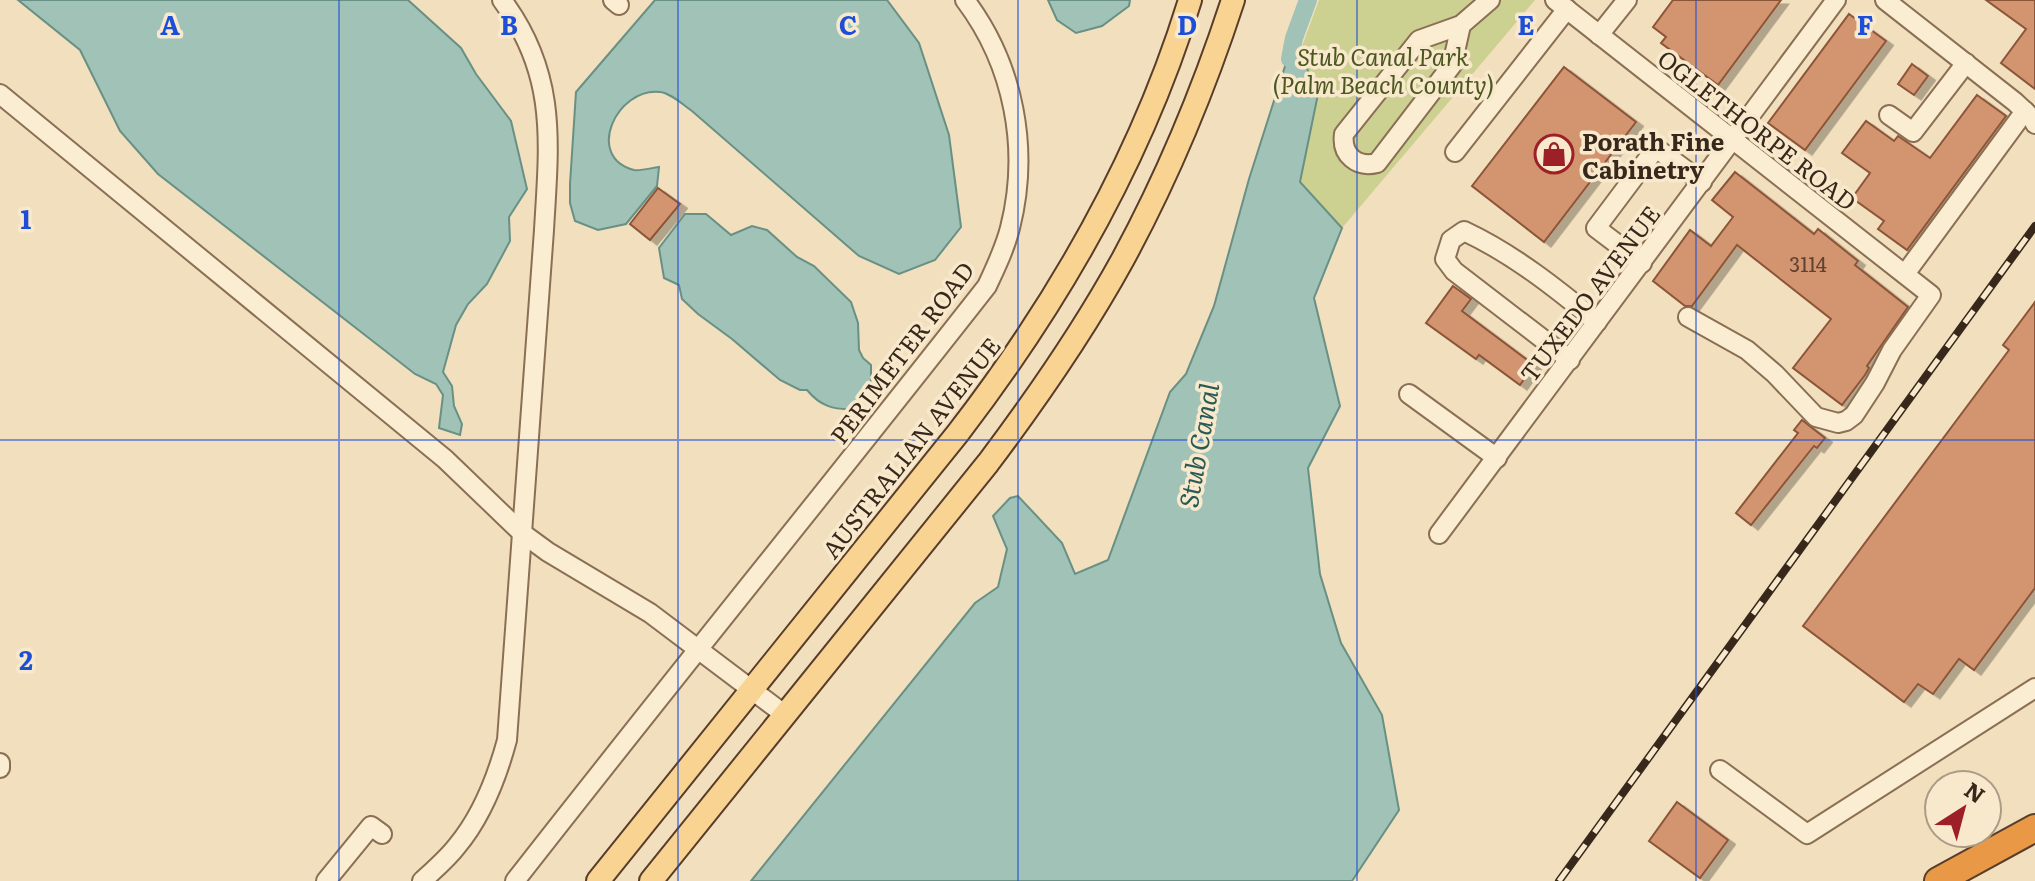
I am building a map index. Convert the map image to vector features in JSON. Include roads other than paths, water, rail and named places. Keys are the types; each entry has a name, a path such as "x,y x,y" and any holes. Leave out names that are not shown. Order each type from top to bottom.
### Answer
{"highway":[{"path":"1938,881 2035,828"}],"main road":[{"name":"AUSTRALIAN AVENUE","path":"598,881 995,385 1090,232 1117,180 1144,123 1190,0"},
{"path":"651,881 1015,427 1091,313 1122,260 1175,153 1233,0"}],"street":[{"path":"422,881 469,831 499,769 507,740 544,230 548,125 544,90 533,56 514,16 502,0"},
{"name":"PERIMETER ROAD","path":"515,881 987,286 1010,230 1017,195 1019,159 1012,100 1002,65 987,33 965,0"},
{"path":"1461,25 1452,65 1377,163 1354,161 1345,149 1344,134 1419,40 1461,25 1490,0"},
{"path":"1599,35 1627,0"},
{"name":"TUXEDO AVENUE","path":"1439,534 1836,0"},
{"path":"1885,0 2032,118 1905,274"},
{"path":"1455,152 1561,5"},
{"name":"OGLETHORPE ROAD","path":"1561,5 1931,295 1892,350 1854,415 1838,423 1816,417 1747,350 1688,317"},
{"path":"1889,115 1913,132 1966,63"},
{"path":"0,94 445,459 522,533 650,613 784,714"},
{"path":"1642,263 1596,228 1656,148 1702,182"},
{"path":"1570,360 1454,271 1445,259 1451,240 1464,231 1484,241 1526,266 1597,322"},
{"path":"1409,394 1497,458"},
{"path":"1720,770 1807,834 2035,688"},
{"path":"326,881 371,826 382,834"}],"water":[{"path":"18,0 408,0 461,48 511,121 527,189 509,217 510,241 487,284 468,304 456,325 443,372 452,386 454,406 462,424 460,435 439,428 443,395 436,384 415,374 158,174 120,131 80,50"},
{"path":"655,0 887,0 919,43 949,135 961,227 935,260 899,274 859,256 692,111 660,92 644,93 631,100 612,124 609,138 611,152 619,163 634,170 659,167 657,186 626,224 598,230 575,221 570,203 570,184 576,92"},
{"path":"1048,0 1130,0 1129,6 1102,26 1076,33 1057,20"},
{"path":"1294,38 1318,94 1300,182 1342,228 1314,298 1340,406 1308,468 1320,574 1341,643 1382,715 1399,810 1352,881 751,881 975,603 998,587 1007,549 993,516 1010,498 1018,496 1062,543 1075,574 1108,560 1170,392 1186,374 1214,306 1249,179"},
{"path":"685,214 706,214 731,235 752,226 767,230 797,257 814,266 851,302 858,323 859,350 871,365 871,383 853,409 828,406 807,390 800,390 780,380 682,299 679,285 664,278 659,248"}],"waterway":[{"name":"Stub Canal","path":"1290,59 1308,0"}],"railway":[{"path":"1559,881 2035,226"}],"place":[{"name":"Porath Fine Cabinetry","path":"1554,154"}],"park label":[{"name":"Stub Canal Park (Palm Beach County)","path":"1383,69"}]}
